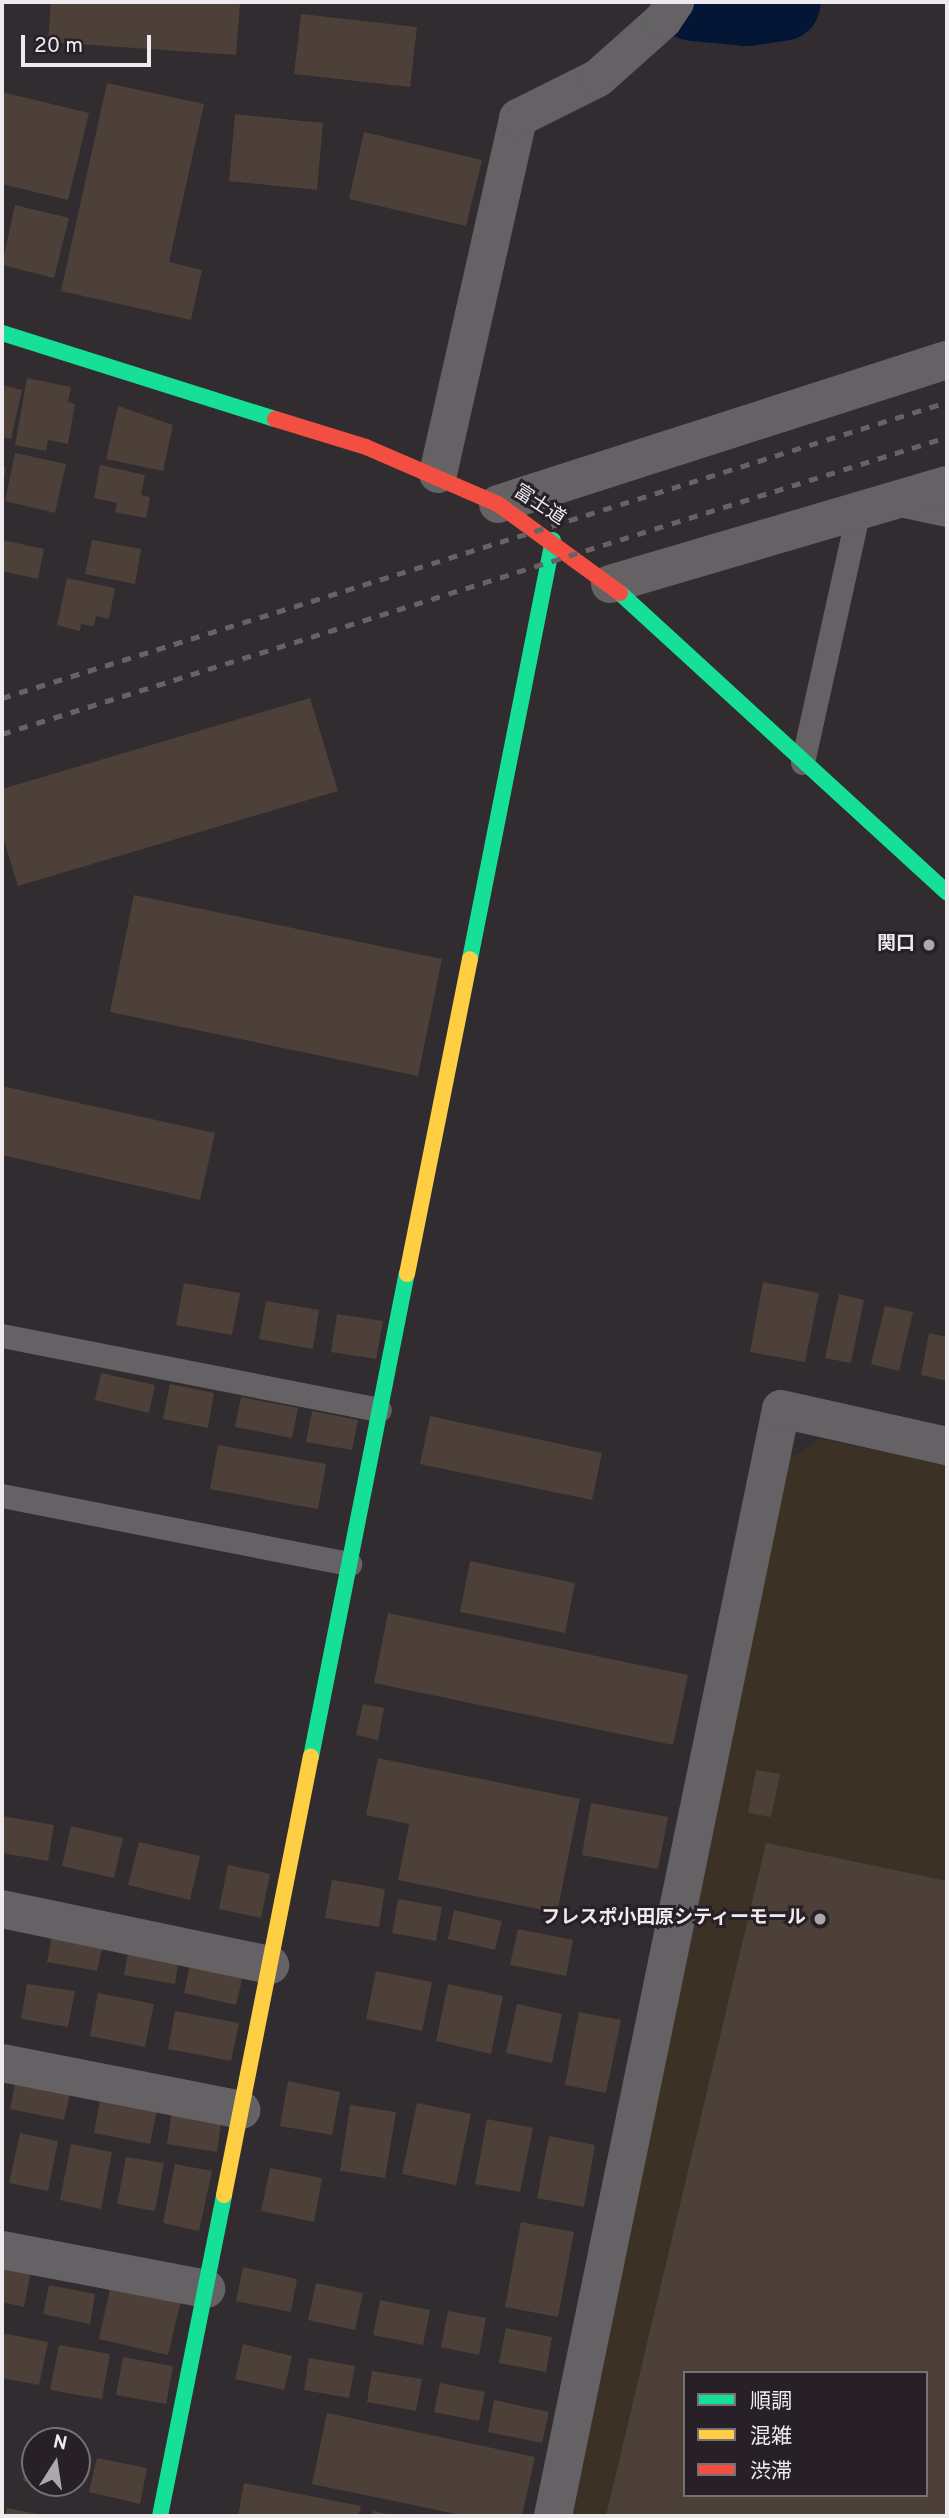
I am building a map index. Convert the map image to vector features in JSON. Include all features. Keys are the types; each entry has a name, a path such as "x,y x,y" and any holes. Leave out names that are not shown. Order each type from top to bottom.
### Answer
{"street":[{"path":"438,474 518,118 598,78 669,11"},
{"name":"富士道","path":"2,333 366,447 438,474 498,504 553,540 610,584 947,893"},
{"path":"498,504 947,360"},
{"path":"610,584 947,485"},
{"path":"160,2516 553,540"},
{"path":"553,2516 781,1409 947,1446"},
{"path":"2,1909 270,1965"},
{"path":"2,2063 241,2110"},
{"path":"2,2250 206,2289"}],"lane":[{"path":"803,763 873,506 947,515"},
{"path":"2,1336 380,1410"},
{"path":"2,1496 350,1564"}],"shaded area":[{"name":"フレスポ小田原シティーモール","path":"821,1439 947,1465 947,2516 570,2516 788,1460"}],"building":[{"path":"51,2 240,4 236,55 48,42"},
{"path":"301,14 417,27 410,87 294,74"},
{"path":"107,83 204,104 169,262 202,270 191,320 61,291"},
{"path":"2,92 89,113 68,200 2,184"},
{"path":"235,114 323,123 317,190 229,181"},
{"path":"364,132 482,160 466,226 349,199"},
{"path":"15,205 69,218 54,278 2,265"},
{"path":"27,378 71,387 68,402 75,404 68,444 48,440 46,451 15,445"},
{"path":"2,385 22,390 11,439 2,437"},
{"path":"118,406 173,425 163,471 106,459"},
{"path":"15,453 66,464 55,513 5,501"},
{"path":"100,465 145,475 141,495 150,497 146,518 115,512 117,503 94,498"},
{"path":"2,467 6,467 3,484 2,484"},
{"path":"2,540 44,549 38,579 2,571"},
{"path":"92,540 141,549 135,584 85,574"},
{"path":"67,578 115,588 109,619 96,616 94,626 81,624 80,631 57,625"},
{"path":"310,698 338,791 18,886 2,834 2,789"},
{"path":"134,895 442,959 418,1076 110,1012"},
{"path":"2,1086 215,1133 200,1200 2,1155"},
{"path":"763,1282 819,1293 805,1362 750,1352"},
{"path":"184,1283 240,1293 232,1335 176,1325"},
{"path":"839,1294 864,1300 851,1363 825,1358"},
{"path":"266,1301 319,1310 313,1349 259,1339"},
{"path":"885,1306 913,1312 899,1371 871,1364"},
{"path":"337,1314 383,1321 376,1359 331,1352"},
{"path":"929,1333 947,1337 947,1381 921,1375"},
{"path":"101,1373 155,1385 149,1413 95,1400"},
{"path":"170,1384 214,1393 208,1428 163,1419"},
{"path":"241,1397 298,1408 292,1438 235,1427"},
{"path":"312,1411 358,1420 352,1450 306,1442"},
{"path":"430,1416 602,1453 592,1500 420,1464"},
{"path":"218,1445 326,1464 318,1509 210,1489"},
{"path":"470,1561 575,1583 565,1633 460,1612"},
{"path":"388,1613 688,1675 673,1745 374,1683"},
{"path":"363,1704 384,1708 378,1740 356,1735"},
{"path":"378,1758 580,1799 557,1913 398,1880 409,1824 366,1815"},
{"path":"756,1770 780,1774 771,1817 748,1813"},
{"path":"591,1803 668,1817 658,1869 582,1855"},
{"path":"3,1816 54,1825 48,1861 2,1853"},
{"path":"71,1826 123,1838 114,1878 62,1866"},
{"path":"139,1842 200,1856 190,1900 128,1885"},
{"path":"766,1843 947,1881 947,2516 606,2516"},
{"path":"228,1865 270,1874 261,1918 219,1909"},
{"path":"332,1880 385,1889 379,1927 325,1918"},
{"path":"398,1899 442,1907 436,1941 392,1933"},
{"path":"454,1910 502,1921 495,1950 448,1939"},
{"path":"518,1929 573,1940 566,1976 510,1965"},
{"path":"53,1931 104,1940 97,1971 47,1962"},
{"path":"129,1947 179,1956 175,1984 124,1975"},
{"path":"191,1959 244,1971 236,2005 184,1993"},
{"path":"376,1971 432,1982 422,2031 366,2019"},
{"path":"27,1984 75,1991 68,2027 21,2019"},
{"path":"448,1984 503,1996 491,2054 436,2041"},
{"path":"98,1993 154,2004 145,2047 90,2036"},
{"path":"517,2004 562,2014 552,2063 506,2053"},
{"path":"175,2011 239,2023 231,2061 168,2049"},
{"path":"579,2012 621,2020 606,2093 565,2085"},
{"path":"16,2079 71,2089 64,2120 10,2109"},
{"path":"288,2081 340,2092 332,2135 280,2126"},
{"path":"101,2094 158,2106 150,2144 94,2133"},
{"path":"417,2103 471,2114 456,2185 402,2174"},
{"path":"350,2105 396,2112 385,2178 340,2171"},
{"path":"172,2109 222,2116 217,2152 167,2144"},
{"path":"487,2119 533,2128 520,2192 475,2184"},
{"path":"20,2133 58,2141 48,2191 9,2183"},
{"path":"549,2136 595,2145 584,2207 537,2198"},
{"path":"71,2144 112,2152 101,2209 60,2200"},
{"path":"126,2157 164,2163 155,2211 117,2204"},
{"path":"175,2164 212,2171 199,2231 163,2223"},
{"path":"270,2168 322,2178 314,2222 261,2211"},
{"path":"521,2222 574,2232 558,2317 505,2307"},
{"path":"2,2261 32,2267 24,2307 2,2302"},
{"path":"243,2267 297,2279 291,2312 236,2301"},
{"path":"316,2283 363,2293 355,2330 308,2320"},
{"path":"111,2284 181,2300 168,2355 99,2339"},
{"path":"49,2285 95,2294 90,2324 43,2314"},
{"path":"380,2300 430,2310 423,2345 373,2335"},
{"path":"448,2311 486,2318 479,2355 441,2347"},
{"path":"506,2328 552,2337 546,2372 499,2363"},
{"path":"2,2333 48,2342 39,2385 2,2378"},
{"path":"243,2344 292,2356 284,2390 235,2379"},
{"path":"59,2345 110,2354 102,2399 50,2390"},
{"path":"123,2357 173,2366 166,2404 116,2395"},
{"path":"309,2358 355,2366 349,2398 304,2390"},
{"path":"372,2371 422,2379 416,2411 367,2402"},
{"path":"440,2383 485,2392 479,2421 434,2412"},
{"path":"494,2400 549,2412 542,2443 488,2432"},
{"path":"327,2413 535,2457 522,2516 466,2516 312,2484"},
{"path":"97,2458 147,2468 140,2504 91,2492"},
{"path":"244,2483 361,2506 358,2516 238,2516"},
{"path":"7,2508 43,2515 43,2516 5,2516"},
{"path":"373,2511 393,2515 393,2516 372,2516"}],"waterway":[{"path":"692,2 746,7 782,2"}],"railway":[{"path":"2,698 947,402"},
{"path":"2,734 947,437"}],"traffic: fast":[{"path":"2,333 275,419"},
{"path":"470,959 553,540"},
{"path":"620,593 947,893"},
{"path":"311,1757 407,1274"},
{"path":"160,2516 224,2195"}],"traffic: slow":[{"path":"407,1274 470,959"},
{"path":"224,2195 311,1757"}],"traffic: jam":[{"path":"275,419 366,447 498,504 620,593"}],"place":[{"name":"関口","path":"929,945"},
{"name":"フレスポ小田原シティーモール","path":"820,1919"}]}
